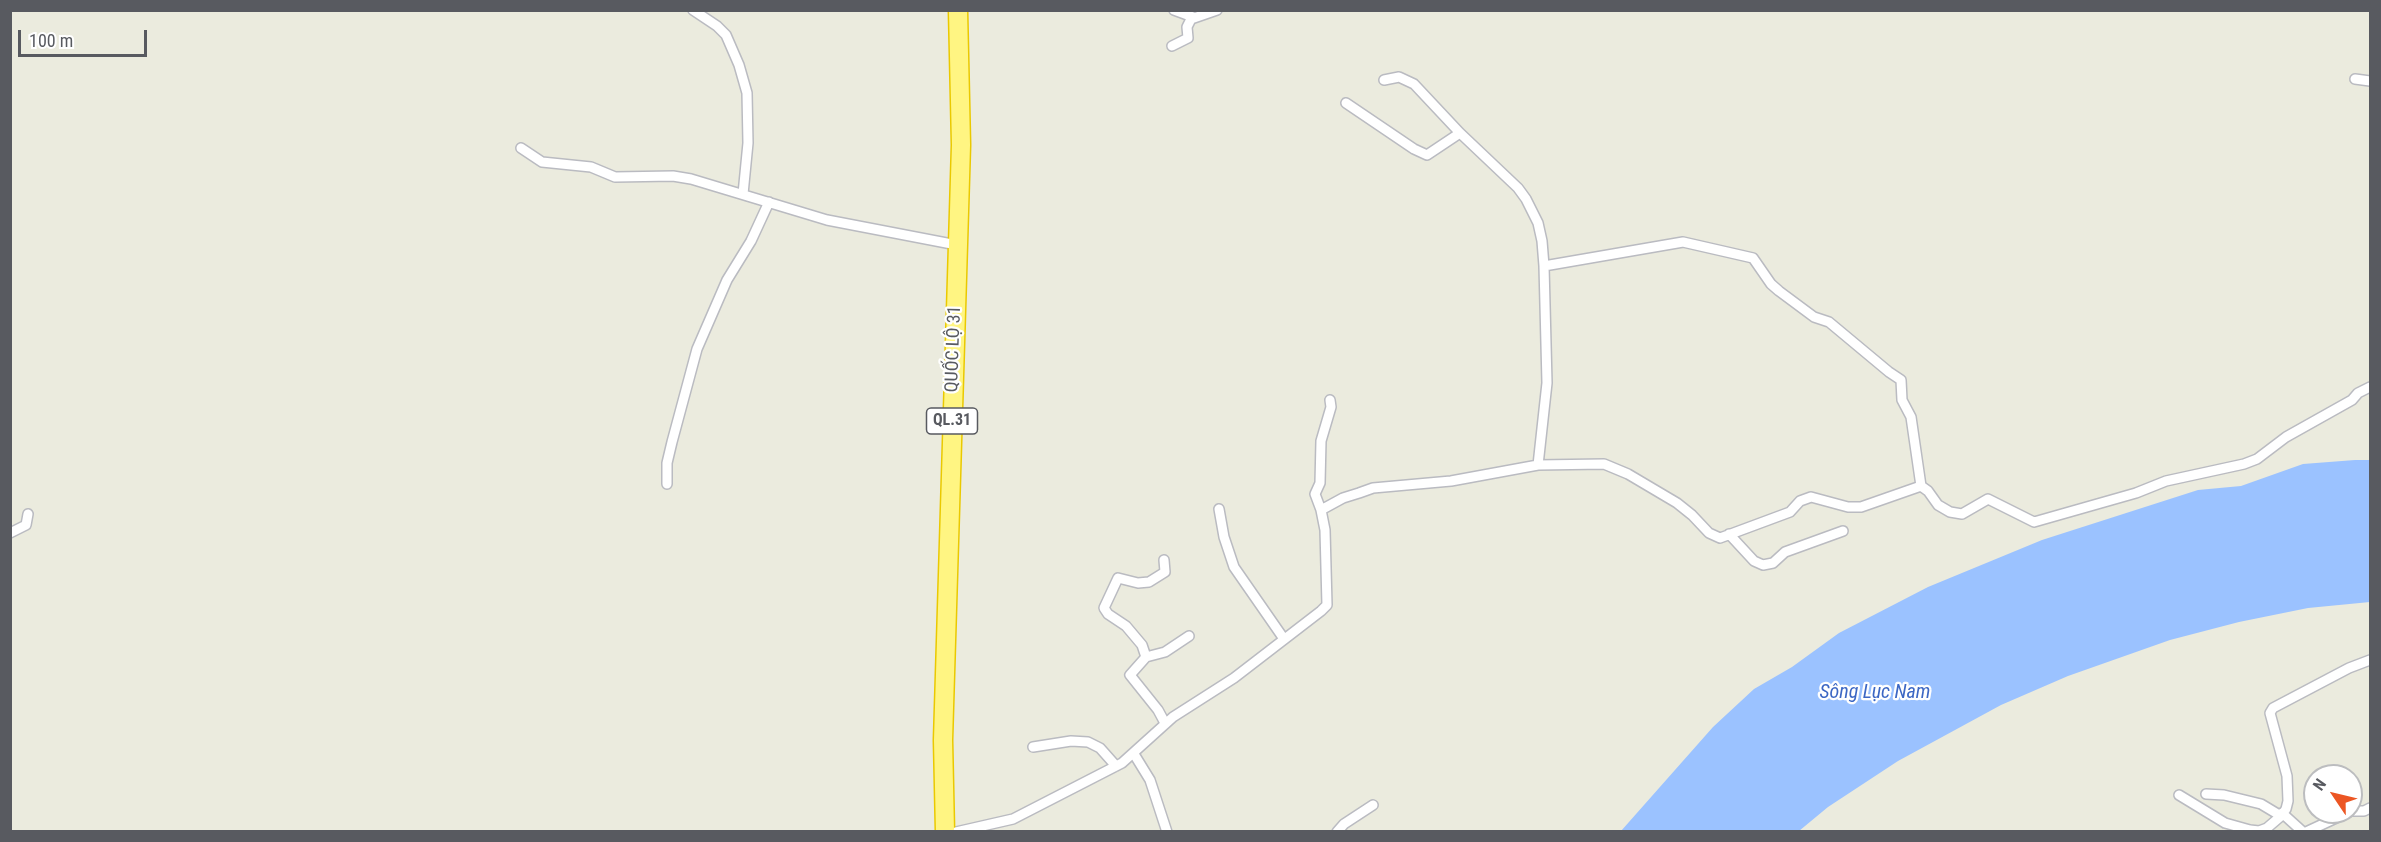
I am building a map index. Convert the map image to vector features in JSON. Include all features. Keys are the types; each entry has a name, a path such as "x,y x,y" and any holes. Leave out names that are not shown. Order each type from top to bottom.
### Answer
{"highway":[{"name":"QUỐC LỘ 31","path":"945,831 943,740 961,145 958,10"}],"street":[{"path":"693,10 726,35 739,65 747,93 748,144 743,194"},
{"path":"1174,10 1193,17 1207,15 1217,10"},
{"path":"1172,46 1187,39 1188,24 1193,17"},
{"path":"1384,80 1399,77 1409,80 1526,199 1540,231 1544,266 1547,383 1538,465"},
{"path":"2355,78 2370,81"},
{"path":"1346,104 1426,155 1460,133"},
{"path":"521,148 542,162 591,167 615,177 682,178 827,220 957,245"},
{"path":"666,484 667,463 698,349 727,280 751,241 769,202"},
{"path":"1544,266 1683,242 1753,258 1768,280 1779,291 1814,317 1829,322 1901,380 1902,400 1909,408 1911,417 1921,486"},
{"path":"1321,510 1343,498 1373,488 1451,481 1538,465 1570,464 1612,466 1677,503 1713,537 1720,538 1790,512 1800,501 1811,497 1848,507 1861,507 1921,486 1928,490 1938,505 1950,512 1962,514 1988,499 2031,521 2039,521 2136,493 2166,481 2252,461 2286,436 2352,400 2358,393 2370,387"},
{"path":"956,831 1013,819 1116,766 1134,754 1165,723 1234,678 1327,605 1326,536 1315,494 1320,483 1321,441 1331,407 1330,400"},
{"path":"1219,509 1224,537 1234,567 1284,639"},
{"path":"10,533 26,525 28,514"},
{"path":"1729,534 1754,561 1763,565 1773,563 1783,553 1797,547 1843,531"},
{"path":"1146,657 1142,645 1104,608 1118,578 1138,583 1149,582 1165,572 1164,560"},
{"path":"1165,723 1158,710 1130,675 1146,657 1165,652 1189,636"},
{"path":"2179,795 2225,823 2246,831 2259,831 2267,828 2282,815 2288,801 2287,776 2270,713 2272,708 2349,668 2370,660"},
{"path":"1033,747 1071,741 1088,742 1100,748 1116,766"},
{"path":"1134,754 1150,780 1167,831"},
{"path":"2206,794 2224,795 2261,804 2282,815 2304,831 2321,824"},
{"path":"1337,831 1373,805"}],"water":[{"name":"Sông Lục Nam","path":"2370,460 2370,602 2308,608 2239,622 2170,640 2068,676 2001,705 1898,761 1828,807 1799,831 1621,831 1713,727 1754,689 1792,667 1839,633 1928,587 2042,540 2198,490 2241,486 2303,464"}]}
